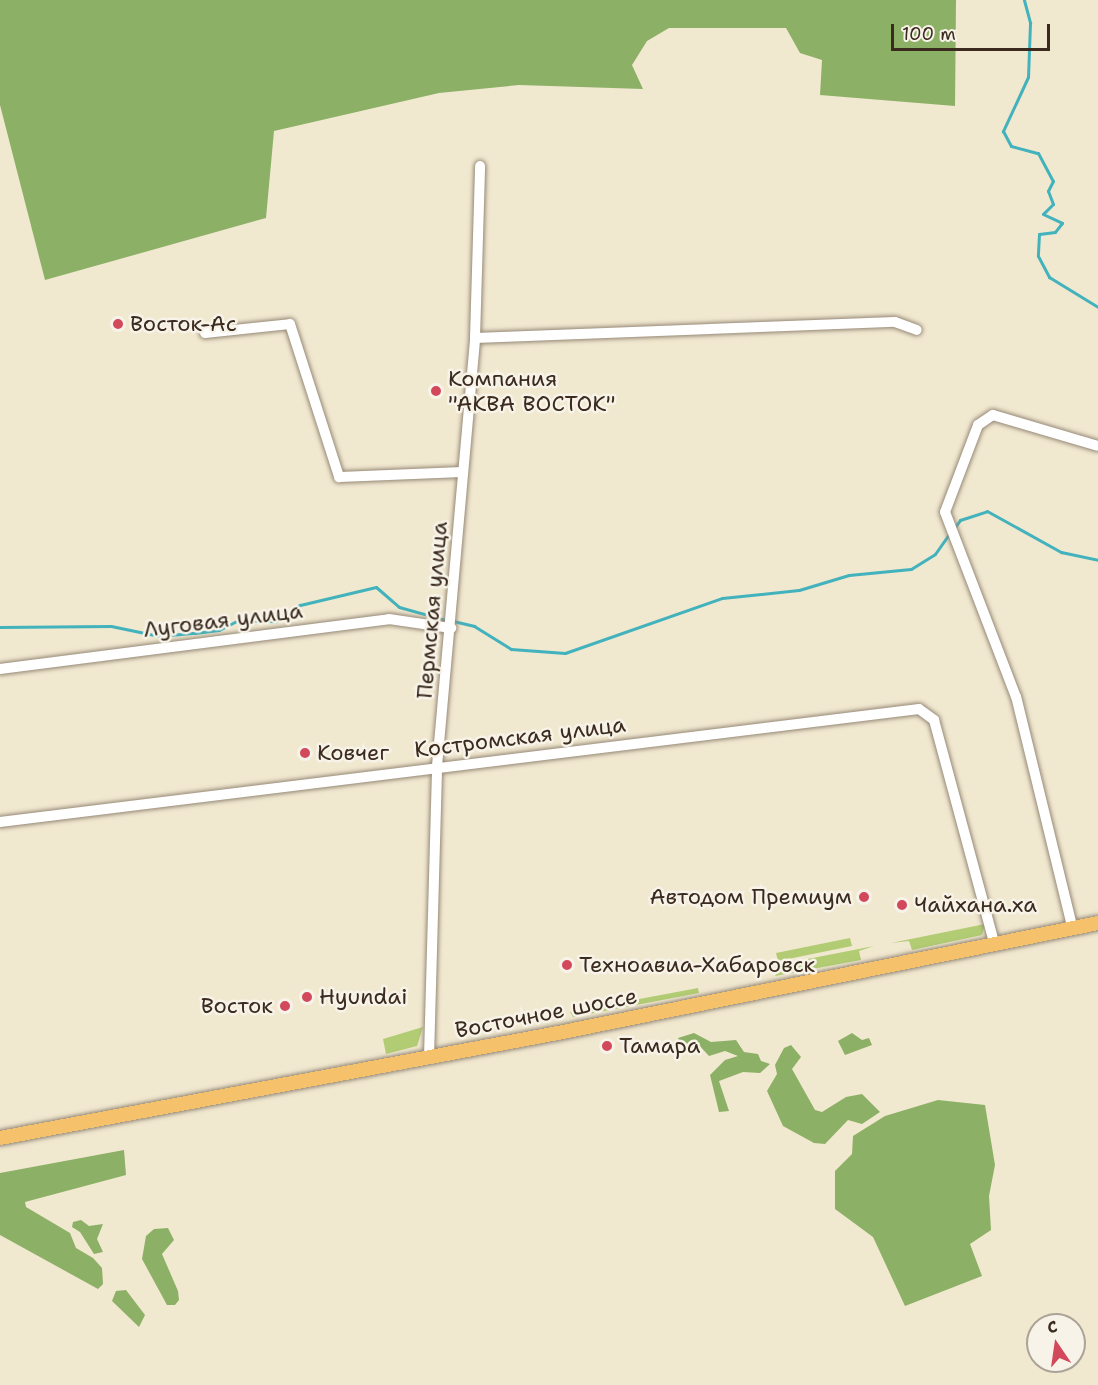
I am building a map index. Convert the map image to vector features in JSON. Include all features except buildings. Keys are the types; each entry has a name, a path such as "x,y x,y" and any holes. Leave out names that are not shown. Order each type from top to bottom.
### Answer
{"main road":[{"name":"Восточное шоссе","path":"0,1138 429,1057 995,946 1098,923"}],"street":[{"name":"Пермская улица","path":"429,1057 436,766 451,628 475,338 480,166"},
{"path":"475,338 895,322 917,330"},
{"path":"205,333 291,324 339,477 463,472"},
{"path":"1073,930 1016,698 945,512 978,425 993,415 1098,446"},
{"name":"Луговая улица","path":"0,669 389,619 451,628"},
{"name":"Костромская улица","path":"0,822 436,766 919,709 934,720 995,946"}],"green space":[{"path":"0,0 956,0 955,106 820,95 822,60 800,53 786,28 669,28 647,41 632,65 643,89 519,85 439,93 274,131 266,218 45,280 0,105"},
{"path":"985,924 982,935 912,950 909,941 891,943"},
{"path":"850,938 852,946 778,961 776,953"},
{"path":"874,946 859,951 861,960 775,976 782,964"},
{"path":"698,988 699,993 573,1017 570,1012"},
{"path":"423,1027 417,1046 386,1054 383,1039"},
{"path":"694,1033 711,1042 736,1040 744,1052 758,1054 761,1061 770,1064 760,1073 743,1072 719,1081 729,1111 719,1112 710,1075 725,1060 738,1056 725,1051 709,1056 698,1044 686,1048 680,1044 678,1038"},
{"path":"852,1033 862,1040 869,1038 872,1045 845,1055 838,1041"},
{"path":"791,1045 801,1057 792,1069 815,1110 822,1112 846,1097 862,1094 880,1112 862,1124 848,1120 825,1144 814,1143 783,1126 767,1091 777,1074 775,1065 784,1048"},
{"path":"938,1100 985,1105 995,1165 989,1196 991,1230 970,1244 982,1276 905,1306 873,1237 835,1209 835,1171 852,1154 853,1136 885,1116"},
{"path":"124,1150 126,1175 25,1202 26,1207 70,1233 76,1248 93,1258 102,1268 103,1284 98,1289 0,1235 0,1173"},
{"path":"81,1220 89,1226 103,1224 97,1239 103,1252 94,1254 80,1232 72,1227 73,1222"},
{"path":"168,1228 174,1240 162,1254 178,1291 179,1300 175,1305 167,1305 142,1259 146,1236 154,1229"},
{"path":"126,1290 145,1315 139,1327 112,1301 116,1291"}],"waterway":[{"path":"1024,0 1030,23 1028,77 1003,131 1011,146 1038,153 1053,181 1048,191 1053,204 1043,214 1062,223 1055,232 1039,234 1038,256 1049,277 1098,307"},
{"path":"955,527 960,520 987,511 1061,552 1098,560"},
{"path":"453,621 474,626 511,649 565,653 722,598 799,590 849,575 911,569 935,554 949,534"},
{"path":"0,627 111,626 159,636 195,633 219,630 239,620 276,621 300,605 376,587 399,607 446,620"}],"place":[{"name":"Восток-Ас","path":"118,324"},
{"name":"Компания \"АКВА ВОСТОК\"","path":"436,391"},
{"name":"Ковчег","path":"305,753"},
{"name":"Автодом Премиум","path":"864,897"},
{"name":"Чайхана.ха","path":"902,905"},
{"name":"Техноавиа-Хабаровск","path":"567,965"},
{"name":"Hyundai","path":"307,997"},
{"name":"Восток","path":"285,1006"},
{"name":"Тамара","path":"607,1046"}]}
